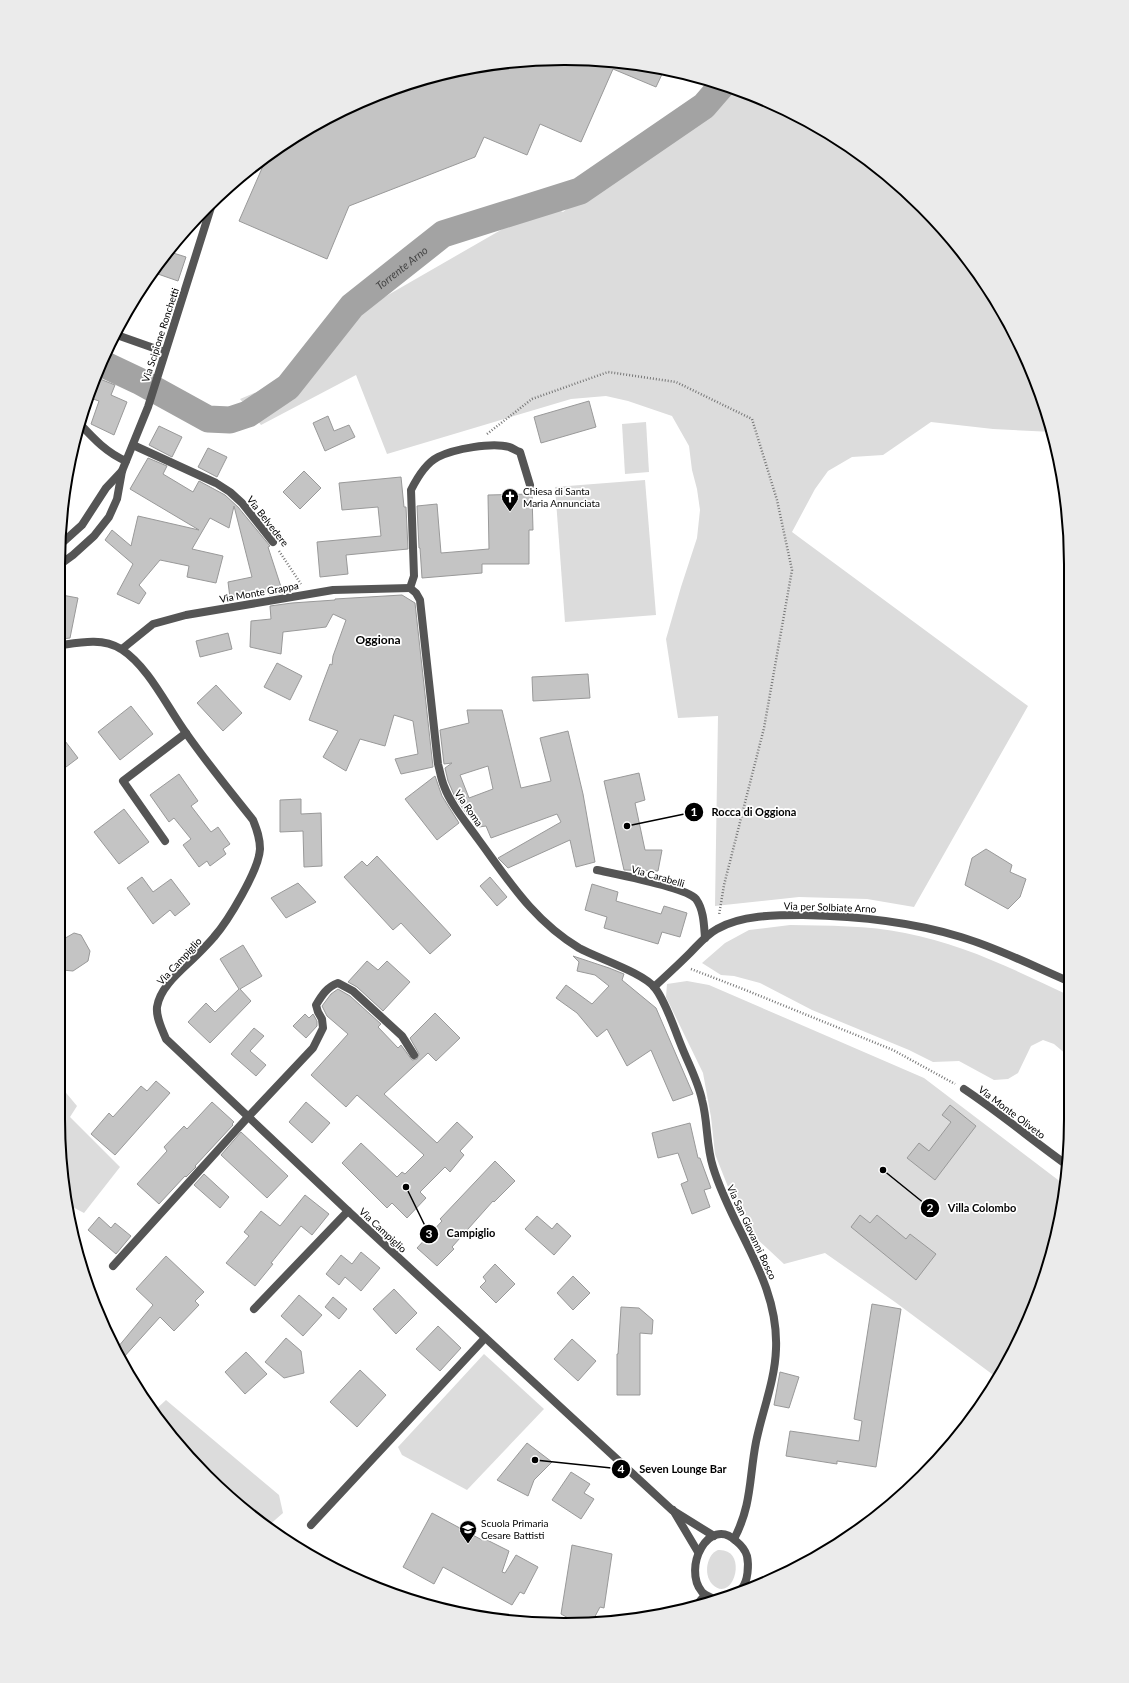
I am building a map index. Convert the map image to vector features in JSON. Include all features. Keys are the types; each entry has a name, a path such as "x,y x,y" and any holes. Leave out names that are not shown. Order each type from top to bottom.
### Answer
{"street":[{"name":"Via Scipione Ronchetti","path":"65,561 94,536 109,517 117,499 122,471 148,407 209,213"},
{"path":"121,336 165,352"},
{"path":"84,428 101,446 126,461"},
{"name":"Via Belvedere","path":"133,445 216,483 230,492 242,503 273,542"},
{"path":"410,588 414,576 411,490 416,478 438,457 468,448 491,445 509,447 520,452 530,485"},
{"name":"Via Scipione Ronchetti","path":"66,540 82,525 106,488 122,471"},
{"name":"Via Monte Grappa","path":"122,649 153,624 186,614 333,590 410,588"},
{"name":"Via Roma","path":"410,588 416,593 420,600 438,764 444,787 454,806 528,906 547,924 579,948 646,980 654,987"},
{"name":"Via Campiglio","path":"65,645 95,641 109,644 122,649 142,668 186,733 253,820 259,834 260,850 257,865 251,879 223,925 215,937 162,992 157,1007 159,1023 166,1039 348,1211 672,1510 714,1536"},
{"path":"165,841 123,781 186,733"},
{"name":"Via Carabelli","path":"597,870 676,889 695,899 703,916 705,938"},
{"name":"Via per Solbiate Arno","path":"654,987 705,938 717,929 730,923 768,916 837,916 878,919 934,929 962,938 1064,979"},
{"path":"113,1266 248,1117 313,1048 323,1028 322,1020 316,1004 324,992 333,985 338,983 353,991 402,1036 414,1055"},
{"name":"Via San Giovanni Bosco","path":"654,987 669,1015 698,1086 702,1100 708,1150 713,1167 730,1209 758,1266 770,1298 774,1315 776,1348 774,1365 755,1446 748,1501 743,1522 734,1539"},
{"name":"Via Monte Oliveto","path":"964,1089 996,1110 1025,1136 1062,1162"},
{"path":"254,1309 348,1211"},
{"path":"311,1525 485,1338"},
{"name":"Via Campiglio","path":"672,1510 698,1552"},
{"path":"708,1596 705,1595 697,1584 696,1560 698,1552 705,1542 714,1536 724,1534 734,1539 743,1547 747,1556 748,1570 744,1584"},
{"path":"702,1598 705,1595"}],"path":[{"path":"486,435 532,399 608,372 676,382 752,419 777,500 792,570 764,728 724,885 717,929"},
{"name":"Via Belvedere","path":"273,542 307,594"},
{"path":"678,964 893,1050 964,1089"}],"shaded area":[{"path":"723,91 756,103 814,132 869,168 918,211 940,235 961,260 980,287 997,315 1026,373 1046,432 993,429 931,422 883,455 852,457 828,471 815,489 792,532 1028,706 914,907 867,899 799,897 715,906 718,716 678,718 666,639 697,538 700,510 689,446 672,416 628,401 606,396 571,399 387,454 356,375 261,425 240,399 271,386 305,356 381,299 546,204 563,212 630,159"},
{"path":"646,422 649,472 625,474 622,424"},
{"path":"645,480 656,615 565,622 555,487"},
{"path":"790,925 848,926 891,930 926,938 968,951 1008,967 1064,993 1064,1052 1054,1044 1043,1040 1031,1046 1018,1073 1008,1079 994,1080 959,1061 933,1062 909,1050 812,1010 760,983 734,976 721,975 702,963 725,943 749,930"},
{"path":"687,981 709,985 924,1078 1060,1182 1047,1248 1037,1279 1026,1310 993,1375 895,1302 825,1253 784,1264 756,1238 734,1202 715,1154 711,1117 703,1073 666,997 667,984"},
{"path":"65,1092 77,1106 70,1117 120,1167 84,1213 73,1207 69,1184 66,1151"},
{"path":"484,1354 544,1409 467,1490 402,1455 398,1447"},
{"path":"166,1400 279,1495 283,1513 271,1523 260,1515 211,1472 168,1423 157,1408"},
{"path":"718,1550 728,1552 734,1558 736,1566 732,1582 726,1588 720,1589 709,1580 707,1570 711,1556"}],"building":[{"path":"564,65 630,69 662,75 656,87 613,69 581,142 540,124 527,155 484,137 475,157 349,206 327,259 239,221 263,166 315,132 344,117 373,103 435,82 499,69"},
{"path":"174,253 186,257 178,281 158,274"},
{"path":"101,379 115,385 111,395 127,402 114,435 91,424 99,401 94,399"},
{"path":"589,401 596,427 541,443 534,417"},
{"path":"328,416 334,431 349,425 355,437 325,451 313,423"},
{"path":"159,426 182,437 172,457 149,445"},
{"path":"208,448 227,457 217,477 198,467"},
{"path":"148,458 167,466 163,474 193,492 199,481 225,495 238,507 270,546 268,547 283,593 269,595 269,591 230,598 228,582 252,577 234,506 229,528 210,518 192,549 223,556 216,583 187,577 189,566 160,560 139,585 146,593 139,604 117,594 133,564 105,540 112,530 131,546 138,516 199,530 130,489"},
{"path":"304,471 321,488 300,509 283,492"},
{"path":"401,477 404,507 406,507 408,549 346,555 348,574 320,577 317,542 381,536 378,507 342,510 339,483"},
{"path":"532,494 533,530 529,530 529,564 482,564 482,573 422,578 417,506 437,504 441,553 489,549 488,495"},
{"path":"402,595 415,603 433,767 401,774 395,759 418,754 413,721 394,715 385,746 360,739 346,771 323,757 338,731 309,720 330,664 332,665 333,656 346,620 333,614 326,627 283,632 281,654 250,647 251,621 271,619 270,606 335,599"},
{"path":"65,596 78,598 70,638 65,639"},
{"path":"228,633 232,649 200,657 196,641"},
{"path":"277,663 302,676 290,700 264,687"},
{"path":"588,674 590,698 533,701 532,677"},
{"path":"216,685 242,713 223,731 197,703"},
{"path":"131,706 153,734 120,760 98,732"},
{"path":"467,710 502,710 521,788 551,781 540,738 568,731 583,794 595,862 576,867 570,840 508,868 498,858 561,822 557,814 491,838 486,826 479,827 469,815 468,816 455,797 448,781 445,768 452,763 444,764 440,730 469,723","holes":["488,766 493,789 469,798 460,775"]},
{"path":"65,741 78,758 65,768"},
{"path":"639,773 645,800 635,803 645,850 662,850 658,871 624,870 604,781"},
{"path":"179,774 198,801 191,806 211,832 218,827 230,844 223,849 226,854 210,866 207,861 199,867 183,845 191,839 174,818 169,822 150,795"},
{"path":"435,776 442,796 459,823 437,840 405,799"},
{"path":"301,799 301,814 321,813 322,866 304,867 303,831 280,832 280,800"},
{"path":"124,809 149,842 119,864 94,832"},
{"path":"986,849 1012,865 1010,872 1026,879 1020,897 1008,909 965,885 972,858"},
{"path":"377,856 451,935 430,954 401,923 393,930 344,877 362,861 367,866"},
{"path":"142,877 153,892 171,879 190,904 175,916 170,910 153,924 127,888"},
{"path":"490,877 507,897 497,906 480,886"},
{"path":"298,883 316,902 286,918 271,898"},
{"path":"592,884 618,892 616,901 661,914 664,906 687,913 680,937 662,932 658,944 604,928 607,917 585,910"},
{"path":"74,933 81,935 90,951 88,961 73,971 65,970 65,938"},
{"path":"243,945 262,976 240,989 251,1001 210,1043 188,1022 206,1003 215,1012 239,989 220,959"},
{"path":"573,956 624,974 622,980 656,1008 693,1094 673,1101 651,1050 627,1066 607,1029 597,1037 577,1013 556,998 566,985 592,1004 609,986 595,975 577,971 579,962"},
{"path":"367,961 378,970 387,961 410,982 383,1011 357,987 348,982"},
{"path":"338,989 350,996 381,1024 378,1027 398,1048 401,1045 412,1060 417,1059 419,1054 410,1038 435,1013 460,1038 436,1061 428,1053 384,1094 437,1143 457,1122 473,1137 460,1151 464,1155 450,1172 445,1167 420,1192 426,1198 407,1218 392,1203 387,1208 342,1163 361,1143 397,1177 402,1172 405,1174 424,1155 357,1095 346,1107 311,1075 348,1034 327,1016 322,1006 331,994"},
{"path":"305,1014 309,1018 313,1014 317,1021 317,1026 306,1038 293,1026"},
{"path":"254,1028 264,1036 250,1051 266,1065 256,1076 231,1054"},
{"path":"156,1081 170,1093 115,1155 91,1134 109,1113 113,1117 141,1086 147,1091"},
{"path":"212,1102 234,1122 232,1124 233,1125 195,1166 196,1167 186,1177 185,1176 159,1204 137,1184 167,1151 164,1147 184,1126 187,1129"},
{"path":"306,1102 330,1123 312,1143 289,1122"},
{"path":"950,1105 976,1126 935,1180 907,1158 919,1143 929,1151 951,1122 942,1115"},
{"path":"690,1123 698,1158 700,1158 711,1188 704,1190 710,1207 692,1214 681,1184 688,1181 678,1153 658,1158 652,1133"},
{"path":"241,1132 288,1176 267,1198 221,1155"},
{"path":"495,1161 515,1181 494,1202 493,1201 452,1247 454,1249 437,1266 417,1248 442,1221 440,1219"},
{"path":"204,1174 229,1197 220,1208 194,1185"},
{"path":"305,1195 329,1214 312,1235 301,1226 271,1263 273,1264 255,1286 226,1263 249,1236 244,1232 261,1211 280,1226"},
{"path":"860,1215 870,1223 877,1215 906,1239 910,1234 936,1254 916,1280 851,1227"},
{"path":"537,1216 552,1229 557,1223 571,1236 554,1255 525,1229"},
{"path":"99,1217 111,1228 115,1223 131,1236 116,1254 88,1230"},
{"path":"361,1252 380,1268 361,1291 345,1277 339,1285 326,1274 341,1255 352,1264"},
{"path":"166,1256 204,1292 195,1301 199,1305 174,1331 160,1317 125,1355 120,1345 153,1305 136,1289"},
{"path":"495,1264 515,1284 496,1303 480,1287 486,1281 483,1277"},
{"path":"573,1276 590,1293 573,1310 557,1293"},
{"path":"394,1289 417,1313 396,1334 373,1309"},
{"path":"299,1295 322,1315 303,1336 281,1316"},
{"path":"333,1297 347,1309 339,1319 325,1307"},
{"path":"872,1304 901,1309 876,1467 837,1461 837,1464 786,1456 790,1431 859,1441 862,1421 854,1419"},
{"path":"621,1307 639,1308 653,1320 652,1334 640,1333 640,1395 617,1395 617,1354"},
{"path":"438,1326 461,1348 440,1371 416,1349"},
{"path":"286,1338 301,1351 304,1373 284,1378 265,1362"},
{"path":"572,1339 596,1361 578,1381 554,1359"},
{"path":"246,1352 267,1374 245,1394 225,1372"},
{"path":"360,1370 386,1395 357,1427 330,1402"},
{"path":"780,1372 799,1377 789,1408 774,1405"},
{"path":"527,1443 552,1462 534,1480 528,1496 497,1480"},
{"path":"571,1472 590,1484 584,1493 594,1499 581,1519 552,1500"},
{"path":"432,1513 482,1540 483,1538 509,1551 502,1572 505,1573 516,1555 538,1567 524,1594 520,1592 512,1605 443,1567 434,1584 403,1567"},
{"path":"572,1545 612,1554 604,1608 600,1607 595,1617 568,1618 561,1614"}],"waterway":[{"name":"Torrente Arno","path":"107,366 139,381 208,419 230,420 248,414 288,387 352,306 443,234 580,191 704,106 718,90"}],"place":[{"name":"Chiesa di Santa Maria Annunciata","path":"510,512"},
{"name":"Rocca di Oggiona","path":"627,826"},
{"name":"Villa Colombo","path":"883,1170"},
{"name":"Campiglio","path":"406,1187"},
{"name":"Seven Lounge Bar","path":"535,1460"},
{"name":"Scuola Primaria Cesare Battisti","path":"468,1544"}],"district":[{"name":"Oggiona","path":"378,639"}]}
